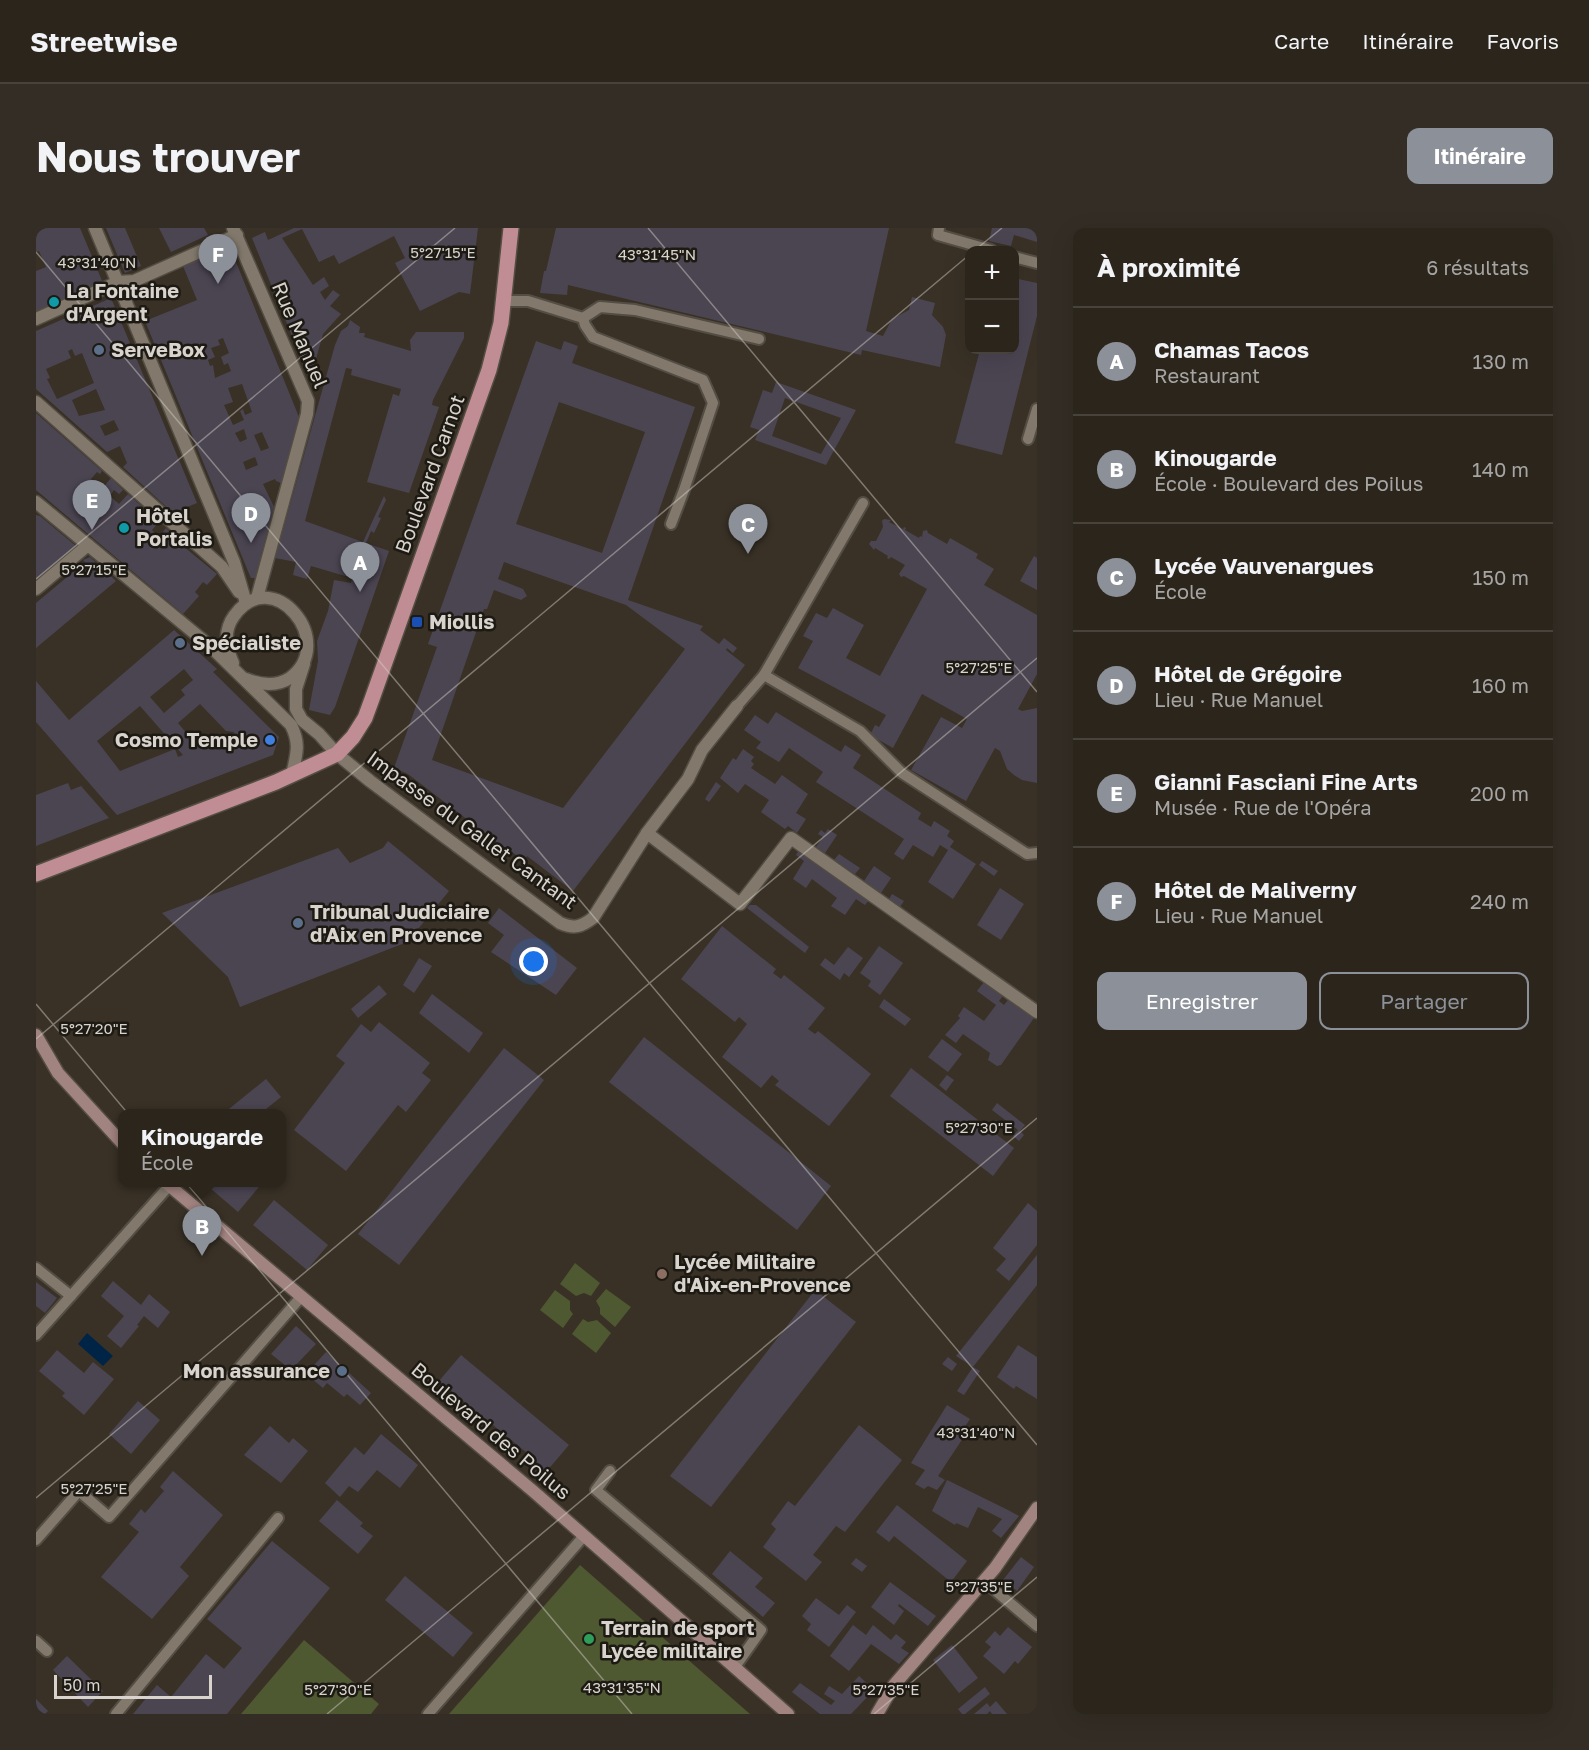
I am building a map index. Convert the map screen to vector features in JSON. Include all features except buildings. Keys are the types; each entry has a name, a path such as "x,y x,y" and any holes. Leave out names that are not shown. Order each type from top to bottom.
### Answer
{"main road":[{"name":"Boulevard Carnot","path":"36,874 292,776 337,754 353,737 369,710 489,370 501,323 511,228"}],"street":[{"path":"95,228 252,601"},
{"path":"36,319 118,282 134,281 235,231"},
{"name":"Rue Manuel","path":"235,231 308,401 307,414 252,601"},
{"path":"36,402 222,567 252,601"},
{"path":"36,502 210,646 291,725 297,738 292,776"},
{"path":"36,589 88,545"},
{"path":"304,664 285,681 272,684 258,684 241,674 227,650 226,635 230,621 239,608 267,597 277,600 297,615 304,627 307,654 304,664 296,689 296,709 302,720 319,734 337,754"},
{"name":"Impasse du Gallet Cantant","path":"337,754 560,923 570,927 582,926 593,918 647,833 688,779 702,750 736,706"},
{"path":"647,833 740,904 791,838 1037,1012"},
{"path":"36,1035 58,1073 118,1138"},
{"name":"Boulevard des Poilus","path":"171,1187 584,1536 788,1714"},
{"path":"877,1714 894,1685 984,1581 1037,1508"}],"lane":[{"path":"939,228 938,235 978,246"},
{"path":"1019,258 1037,263"},
{"path":"504,302 528,302 583,318 600,308 635,310 759,339"},
{"path":"583,318 593,337 703,380 713,403 671,524"},
{"path":"1028,439 1037,409"},
{"path":"736,706 764,675 863,503"},
{"path":"764,675 860,731 902,773 1027,854 1037,853"},
{"path":"36,1335 164,1187"},
{"path":"36,1268 71,1296"},
{"path":"36,1540 79,1491 110,1517 301,1297"},
{"path":"610,1471 596,1490 761,1630 735,1667"},
{"path":"116,1714 278,1518"},
{"path":"428,1714 584,1536"},
{"path":"984,1581 1037,1626"},
{"path":"36,1641 47,1651"}],"green space":[{"path":"575,1263 600,1283 591,1296 584,1293 576,1296 560,1284"},
{"path":"606,1289 631,1307 615,1327 600,1314 596,1301"},
{"path":"555,1290 570,1301 570,1310 573,1314 563,1328 540,1310"},
{"path":"583,1319 588,1322 597,1320 611,1333 596,1353 572,1334"},
{"name":"Terrain de sport Lycée militaire","path":"580,1565 750,1714 449,1714"},
{"path":"304,1640 379,1704 371,1714 241,1714"}],"water":[{"path":"87,1333 113,1356 103,1366 78,1344"}],"place":[{"name":"Hôtel de Maliverny","path":"218,284"},
{"name":"La Fontaine d'Argent","path":"54,302"},
{"name":"ServeBox","path":"99,350"},
{"name":"Hôtel Portalis","path":"124,528"},
{"name":"Gianni Fasciani Fine Arts","path":"92,530"},
{"name":"Hôtel de Grégoire","path":"251,543"},
{"name":"Lycée Vauvenargues","path":"748,554"},
{"name":"Chamas Tacos","path":"360,592"},
{"name":"Miollis","path":"417,622"},
{"name":"Spécialiste","path":"180,643"},
{"name":"Cosmo Temple","path":"270,740"},
{"name":"Tribunal Judiciaire d'Aix en Provence","path":"298,923"},
{"name":"Kinougarde","path":"202,1256"},
{"name":"Lycée Militaire d'Aix-en-Provence","path":"662,1274"},
{"name":"Mon assurance","path":"342,1371"},
{"name":"Terrain de sport Lycée militaire","path":"589,1639"}]}
